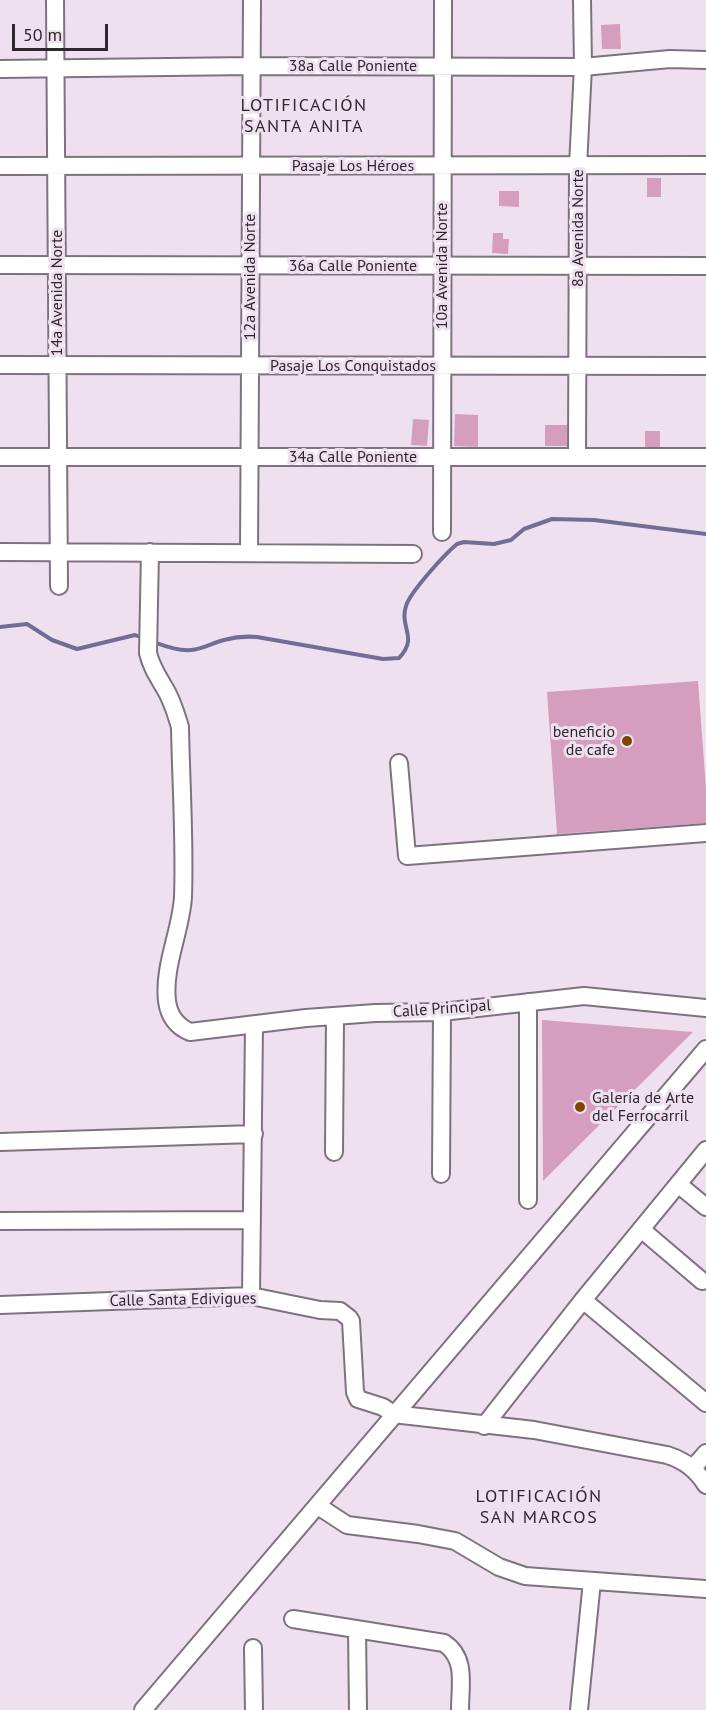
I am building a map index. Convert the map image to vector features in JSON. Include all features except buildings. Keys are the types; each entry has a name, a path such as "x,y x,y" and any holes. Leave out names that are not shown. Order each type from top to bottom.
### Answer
{"street":[{"name":"14a Avenida Norte","path":"55,0 59,586"},
{"name":"12a Avenida Norte","path":"249,553 252,0"},
{"name":"10a Avenida Norte","path":"442,532 443,0"},
{"name":"8a Avenida Norte","path":"577,457 578,166 583,67 582,0"},
{"name":"38a Calle Poniente","path":"0,69 252,66 583,67 670,59 706,60"},
{"name":"Pasaje Los Héroes","path":"0,166 706,165"},
{"name":"36a Calle Poniente","path":"0,266 706,266"},
{"name":"Pasaje Los Conquistados","path":"0,365 706,366"},
{"name":"34a Calle Poniente","path":"0,457 706,457"},
{"path":"0,552 413,554"},
{"name":"Calle Principal","path":"150,552 148,653 152,668 165,687 174,707 180,727 183,899 168,976 167,1001 174,1021 179,1027 190,1032 335,1016 442,1012 584,996 706,1008"},
{"path":"399,763 407,856 706,833"},
{"path":"528,1002 528,1200"},
{"path":"441,1174 442,1012"},
{"path":"334,1152 335,1016"},
{"path":"251,1296 254,1025"},
{"path":"142,1710 706,1049"},
{"path":"0,1142 254,1134"},
{"path":"484,1426 583,1300 706,1150"},
{"path":"678,1184 706,1207"},
{"path":"0,1221 252,1220"},
{"path":"641,1229 702,1281"},
{"name":"Calle Santa Edivigues","path":"0,1305 251,1296 320,1310 340,1311 351,1321 355,1392 358,1399 383,1407 393,1414"},
{"path":"583,1300 706,1403"},
{"path":"393,1414 534,1430 675,1457 693,1468 706,1485"},
{"path":"693,1468 706,1453"},
{"path":"318,1506 347,1526 418,1534 455,1541 499,1567 525,1576 706,1589"},
{"path":"579,1710 592,1581"},
{"path":"293,1619 444,1643 454,1650 460,1660 460,1710"},
{"path":"357,1629 358,1710"},
{"path":"254,1648 254,1710"}],"waterway":[{"path":"153,642 176,649 191,650 228,639 253,637 383,659 399,658 408,644 405,614 409,600 428,574 457,544 464,542 494,544 511,540 524,529 552,519 594,520 706,534"},
{"path":"0,627 27,624 52,640 77,649 135,635 143,638"}],"place":[{"name":"beneficio de cafe","path":"627,741"},
{"name":"Galería de Arte del Ferrocarril","path":"580,1107"}],"district":[{"name":"LOTIFICACIÓN SANTA ANITA","path":"304,116"},
{"name":"LOTIFICACIÓN SAN MARCOS","path":"539,1507"}]}
